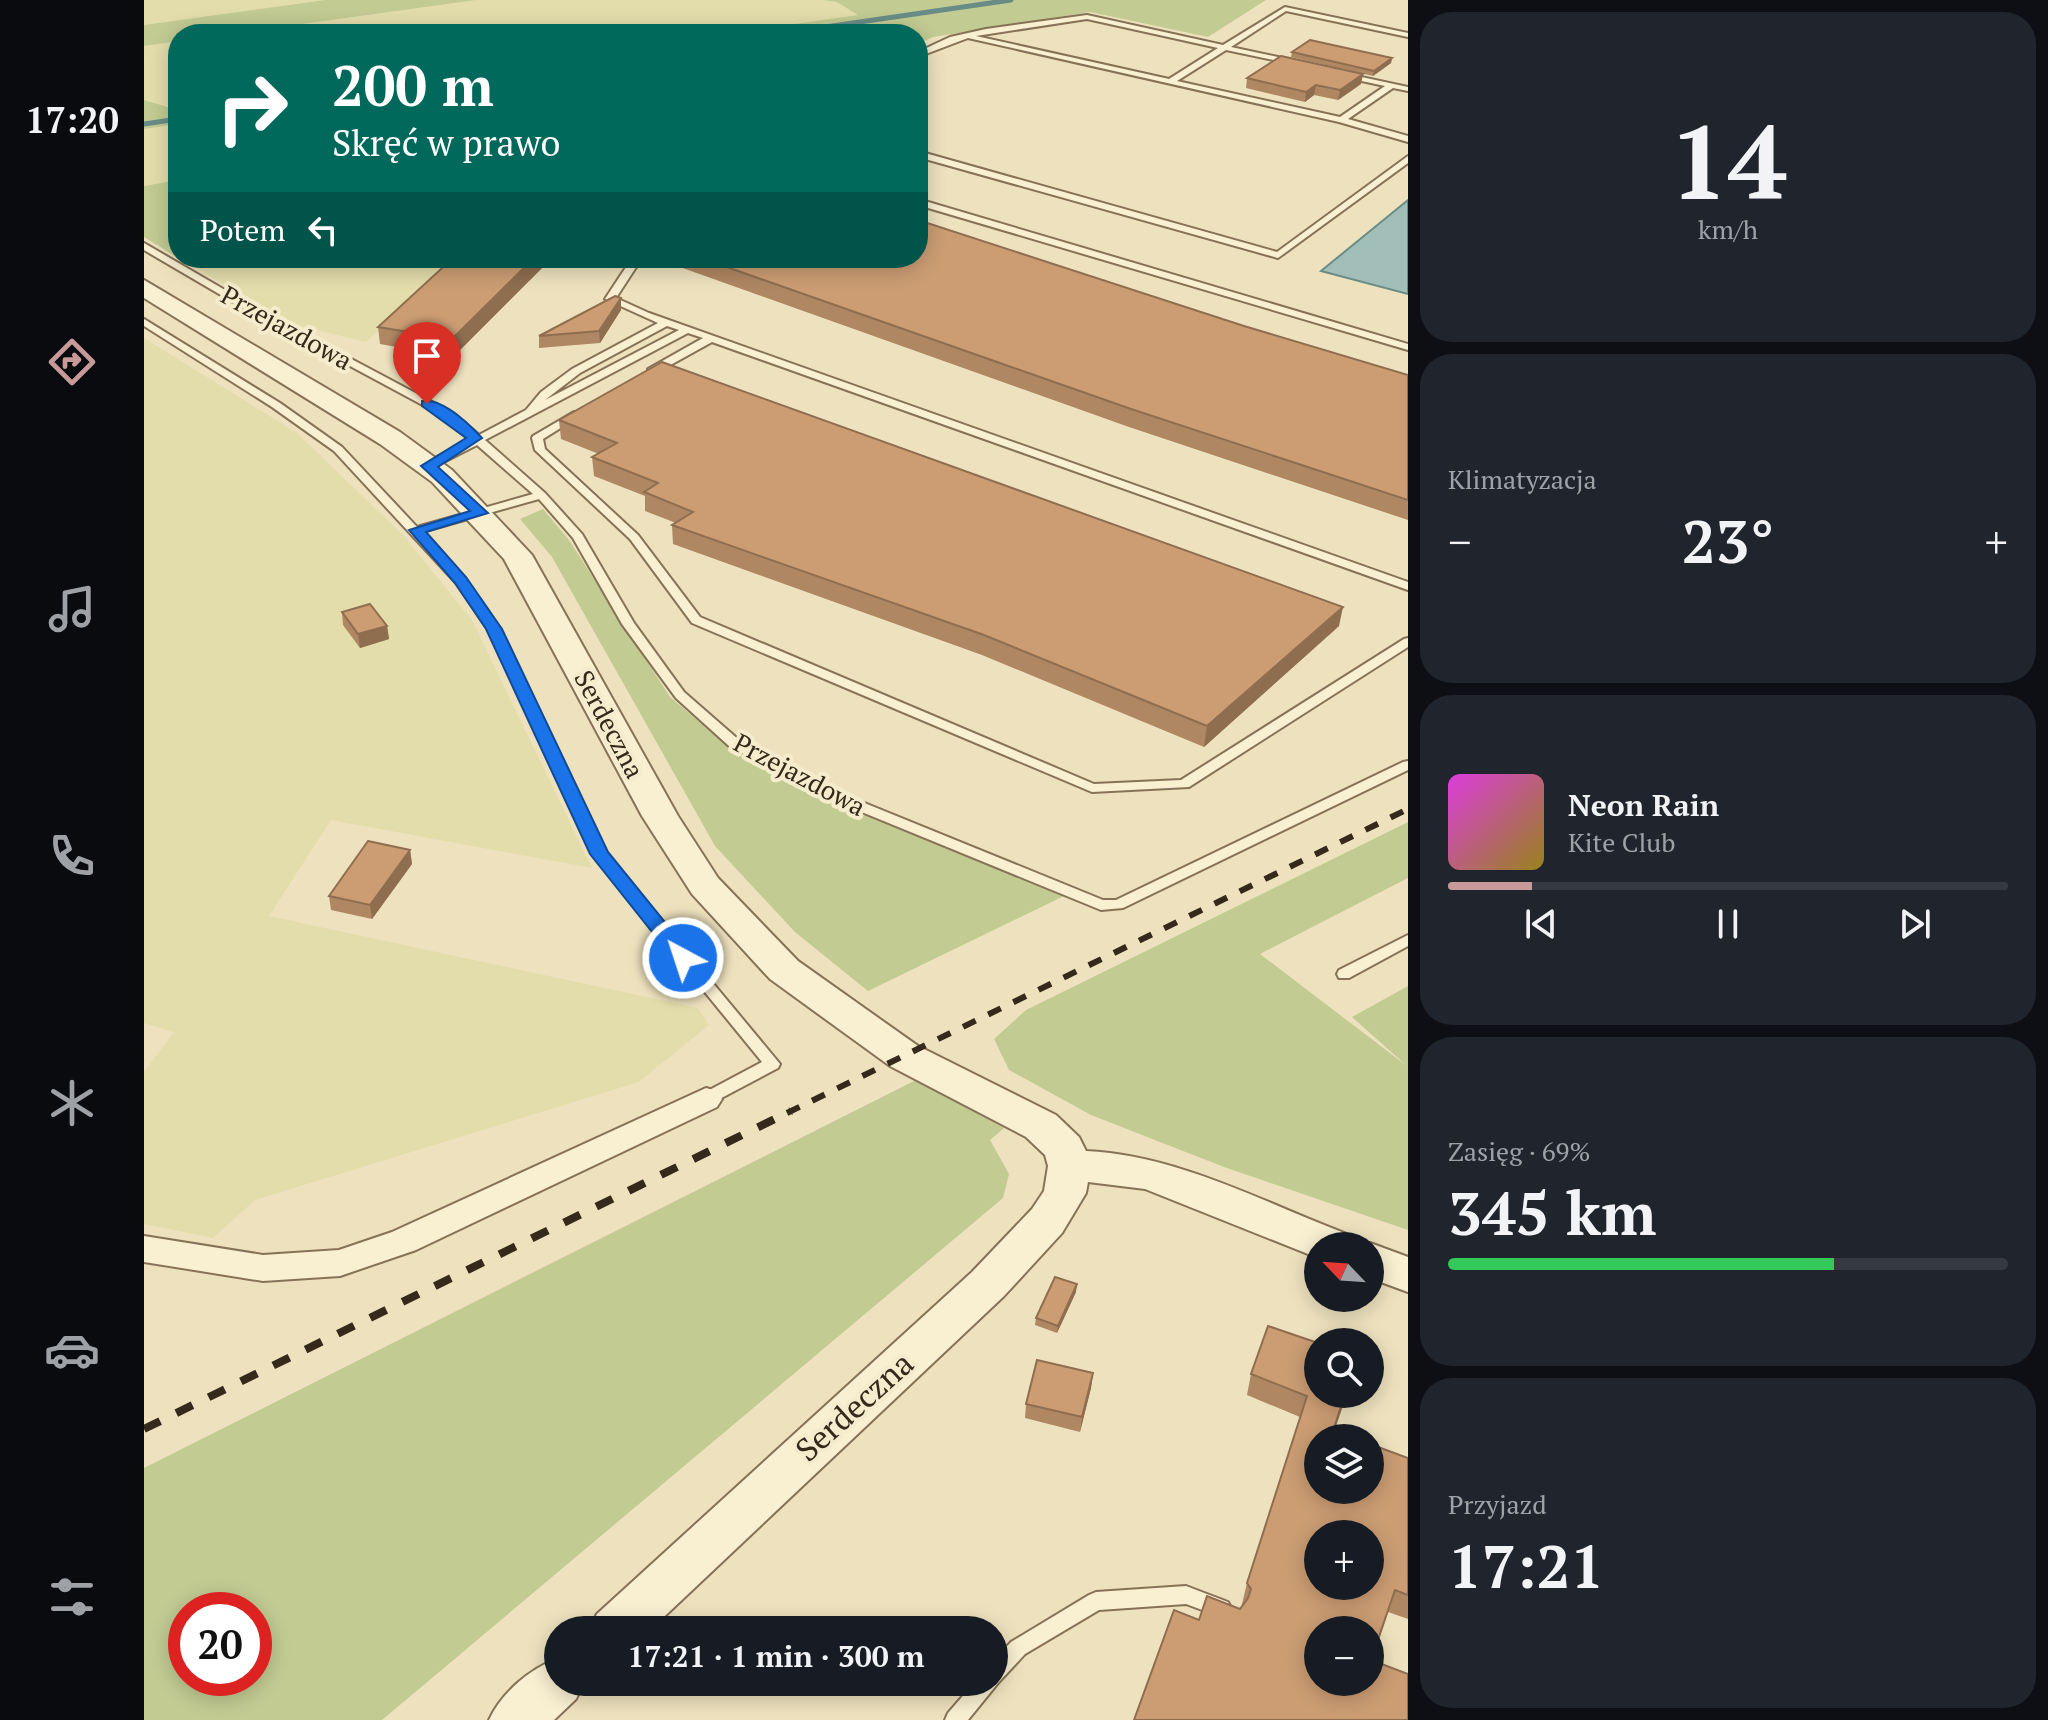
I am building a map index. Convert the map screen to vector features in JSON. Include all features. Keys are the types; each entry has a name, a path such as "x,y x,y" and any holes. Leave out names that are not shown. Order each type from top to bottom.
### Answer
{"street":[{"name":"Serdeczna","path":"144,287 331,401 428,466 481,513 517,555 660,816 705,886 784,970 904,1056 1041,1126 1064,1148 1069,1166 1065,1193 1047,1221 988,1284 630,1616"},
{"path":"144,1249 263,1268 340,1263 404,1241 706,1099"},
{"path":"1069,1166 1112,1168 1151,1175 1304,1235"},
{"path":"1384,1266 1408,1275"},
{"path":"516,1720 544,1695"}],"lane":[{"path":"1170,82 1285,9 1408,35"},
{"path":"928,51 965,36 1087,17 1299,64"},
{"path":"965,36 1341,120 1408,139"},
{"path":"1330,71 1408,89"},
{"path":"1341,120 1392,85"},
{"path":"928,157 1278,255 1408,159"},
{"path":"928,205 1408,347"},
{"name":"Przejazdowa","path":"144,246 168,260"},
{"name":"Przejazdowa","path":"181,268 258,313 449,415 541,495 578,536 628,624 680,695 734,743 830,794 1101,905 1118,905 1408,765"},
{"path":"630,268 610,299 664,323 1408,586"},
{"path":"144,322 276,405 338,449 417,530 460,580 494,629 599,854 772,1064 706,1099"},
{"path":"530,412 540,398 596,360 664,323"},
{"path":"428,466 475,438 686,330"},
{"path":"643,376 709,339"},
{"path":"591,405 537,438 540,450 634,537 696,620 1092,788 1184,784 1408,642"},
{"path":"417,530 541,495"},
{"path":"1344,974 1408,940"},
{"path":"1008,1659 1018,1648 1096,1601 1186,1595 1233,1612"},
{"path":"955,1720 976,1696"}],"shaded area":[{"path":"144,0 325,0 144,25"},
{"path":"476,0 822,0 837,2 859,15 795,24 303,24"},
{"path":"168,42 168,107 144,100 144,46"},
{"path":"168,125 168,182 144,186 144,129"},
{"path":"196,268 446,268 366,342 292,324"},
{"path":"144,338 297,433 403,535 472,620 592,868 331,820 269,916 698,1008 709,1025 639,1082 255,1200 213,1238 144,1224 144,1072 174,1032 144,1023"}],"green space":[{"path":"325,0 476,0 303,24 168,24 168,42 144,46 144,25"},
{"path":"822,0 1266,0 1208,37 1090,12 928,39 928,24 795,24 858,15 837,2"},
{"path":"144,100 168,107 168,125 144,129"},
{"path":"168,182 168,252 144,237 144,186"},
{"path":"543,509 569,540 670,697 727,745 824,798 1064,896 868,991 795,932 715,846 552,557 520,519"},
{"path":"1408,822 1408,878 1260,954 1407,1066 1352,1017 1408,986 1408,1230 1224,1167 1091,1115 1009,1070 994,1039 1026,1010"},
{"path":"916,1080 1004,1128 990,1140 1009,1174 1003,1198 382,1720 144,1720 144,1468"}],"water":[{"path":"1408,200 1408,294 1321,271"}],"building":[{"path":"1310,40 1392,58 1374,71 1292,52"},
{"path":"1281,56 1363,74 1340,90 1316,85 1306,92 1247,78"},
{"path":"928,223 1244,326 1408,375 1408,500 1131,409 729,268 928,268"},
{"path":"442,268 524,268 452,339 378,327"},
{"path":"615,296 621,298 599,331 539,336"},
{"path":"662,362 1343,607 1207,726 984,635 672,525 693,512 644,492 658,483 592,457 617,443 559,420"},
{"path":"370,604 387,626 358,634 342,612"},
{"path":"368,841 410,850 370,905 329,896"},
{"path":"1055,1277 1077,1284 1058,1326 1036,1318"},
{"path":"1268,1326 1304,1338 1304,1395 1251,1374"},
{"path":"1037,1360 1093,1373 1082,1417 1026,1404"},
{"path":"1304,1405 1304,1408 1340,1408 1335,1424 1304,1424 1304,1504 1384,1504 1384,1449 1408,1458 1408,1595 1395,1590 1384,1622 1384,1616 1304,1616 1304,1696 1384,1696 1384,1665 1408,1674 1408,1720 1134,1720 1174,1610 1199,1620 1207,1596 1240,1609 1251,1589 1247,1583"}],"waterway":[{"path":"846,24 1011,0"},
{"path":"144,124 168,120"}],"railway":[{"path":"787,1113 1408,809"},
{"path":"144,1429 791,1111"}],"route":[{"path":"427,404 449,415 475,438 428,466 481,513 417,530 460,580 494,629 599,854 683,958"}]}
